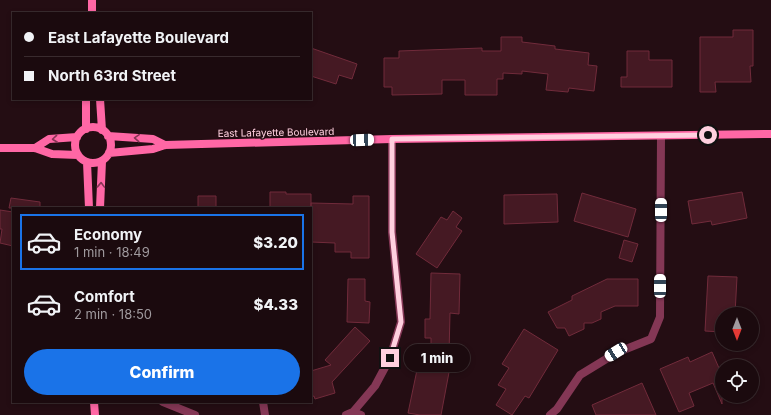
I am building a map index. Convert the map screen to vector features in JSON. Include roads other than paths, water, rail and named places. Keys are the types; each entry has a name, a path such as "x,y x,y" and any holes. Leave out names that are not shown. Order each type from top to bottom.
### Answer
{"street":[{"path":"92,0 92,12"},
{"path":"86,100 86,129"},
{"path":"100,100 105,133 111,142 109,153 102,161 97,163 87,162 78,155 75,146 77,137 86,129 94,128 105,133"},
{"name":"East Lafayette Boulevard","path":"105,133 153,139 165,145"},
{"name":"East Lafayette Boulevard","path":"109,153 153,149 165,145 392,139 771,134"},
{"path":"550,415 557,409 580,375 616,352 651,339 660,317 661,136"},
{"path":"35,148 49,139 77,137"},
{"path":"354,414 375,386 390,358 401,322 392,232 392,139"},
{"path":"0,148 35,148 52,154 78,155"},
{"path":"100,207 102,161"},
{"path":"87,162 89,207"},
{"path":"94,403 94,415"},
{"path":"166,403 196,415"},
{"path":"263,403 265,415"}]}
